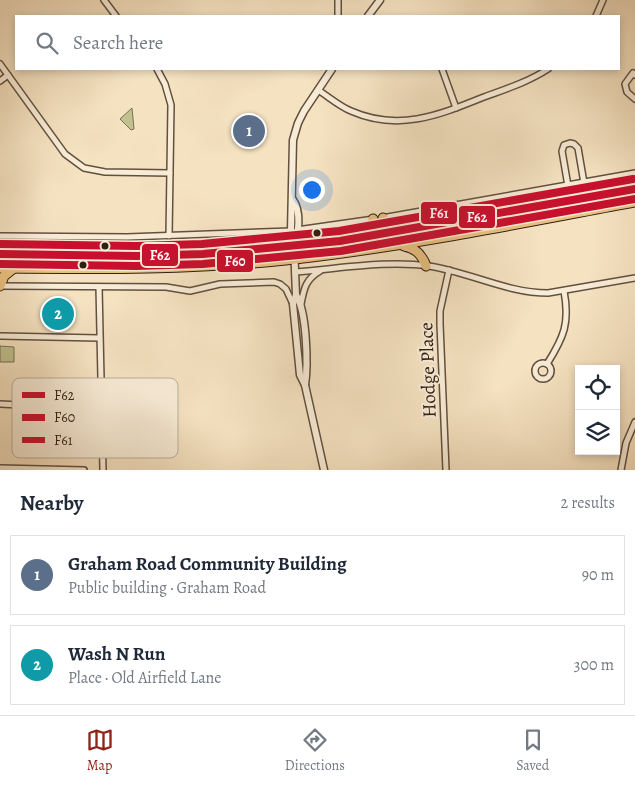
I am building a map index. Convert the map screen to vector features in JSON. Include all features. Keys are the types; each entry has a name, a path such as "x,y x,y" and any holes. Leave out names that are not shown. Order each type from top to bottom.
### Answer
{"highway":[{"path":"0,254 203,254 294,245 406,230 635,189"},
{"path":"0,268 190,268 294,259 394,245 635,202"},
{"path":"361,237 371,230 378,219 390,227 406,230"},
{"path":"394,245 414,249 421,255 426,266"},
{"path":"0,285 4,276 14,268"}],"street":[{"path":"104,0 115,15"},
{"path":"338,0 338,15"},
{"path":"369,15 380,0"},
{"path":"596,15 603,0"},
{"path":"0,64 65,154 84,168 105,172 170,173"},
{"path":"158,70 166,84 171,104 168,236"},
{"path":"293,304 296,295 292,160 295,133 302,116 331,70"},
{"path":"442,70 456,108"},
{"path":"318,90 351,111 377,119 407,121 423,119 456,108 528,80 546,70"},
{"path":"634,73 626,81 625,88 635,99"},
{"path":"0,81 8,75"},
{"path":"568,186 562,151 564,145 570,143 578,148 584,183"},
{"path":"0,236 128,237 294,230 378,219 635,174"},
{"path":"295,272 392,264 426,266 449,270 524,292 548,293 635,278"},
{"path":"305,385 307,373 301,304 304,287 310,277 320,270"},
{"name":"Hodge Place","path":"446,470 440,310 449,270"},
{"path":"0,285 166,287 190,291 220,284 274,282 280,284 286,289 293,304 300,374 305,385 324,470"},
{"path":"99,287 101,378"},
{"path":"547,364 561,340 566,326 567,307 564,291"},
{"path":"296,295 301,304"},
{"path":"0,336 99,338"},
{"path":"621,470 626,443 635,422"},
{"path":"0,468 84,470"}],"green space":[{"path":"132,108 134,129 131,130 120,119"},
{"path":"0,346 14,347 14,362 0,362"}],"transit line":[{"name":"F61","path":"0,244 136,246 202,244 339,231 633,179"},
{"name":"F62","path":"0,254 136,256 203,254 340,241 635,189"},
{"name":"F60","path":"0,264 136,266 203,264 341,251 635,199"}],"place":[{"name":"Graham Road Community Building","path":"249,131"},
{"name":"Wash N Run","path":"58,314"}]}
